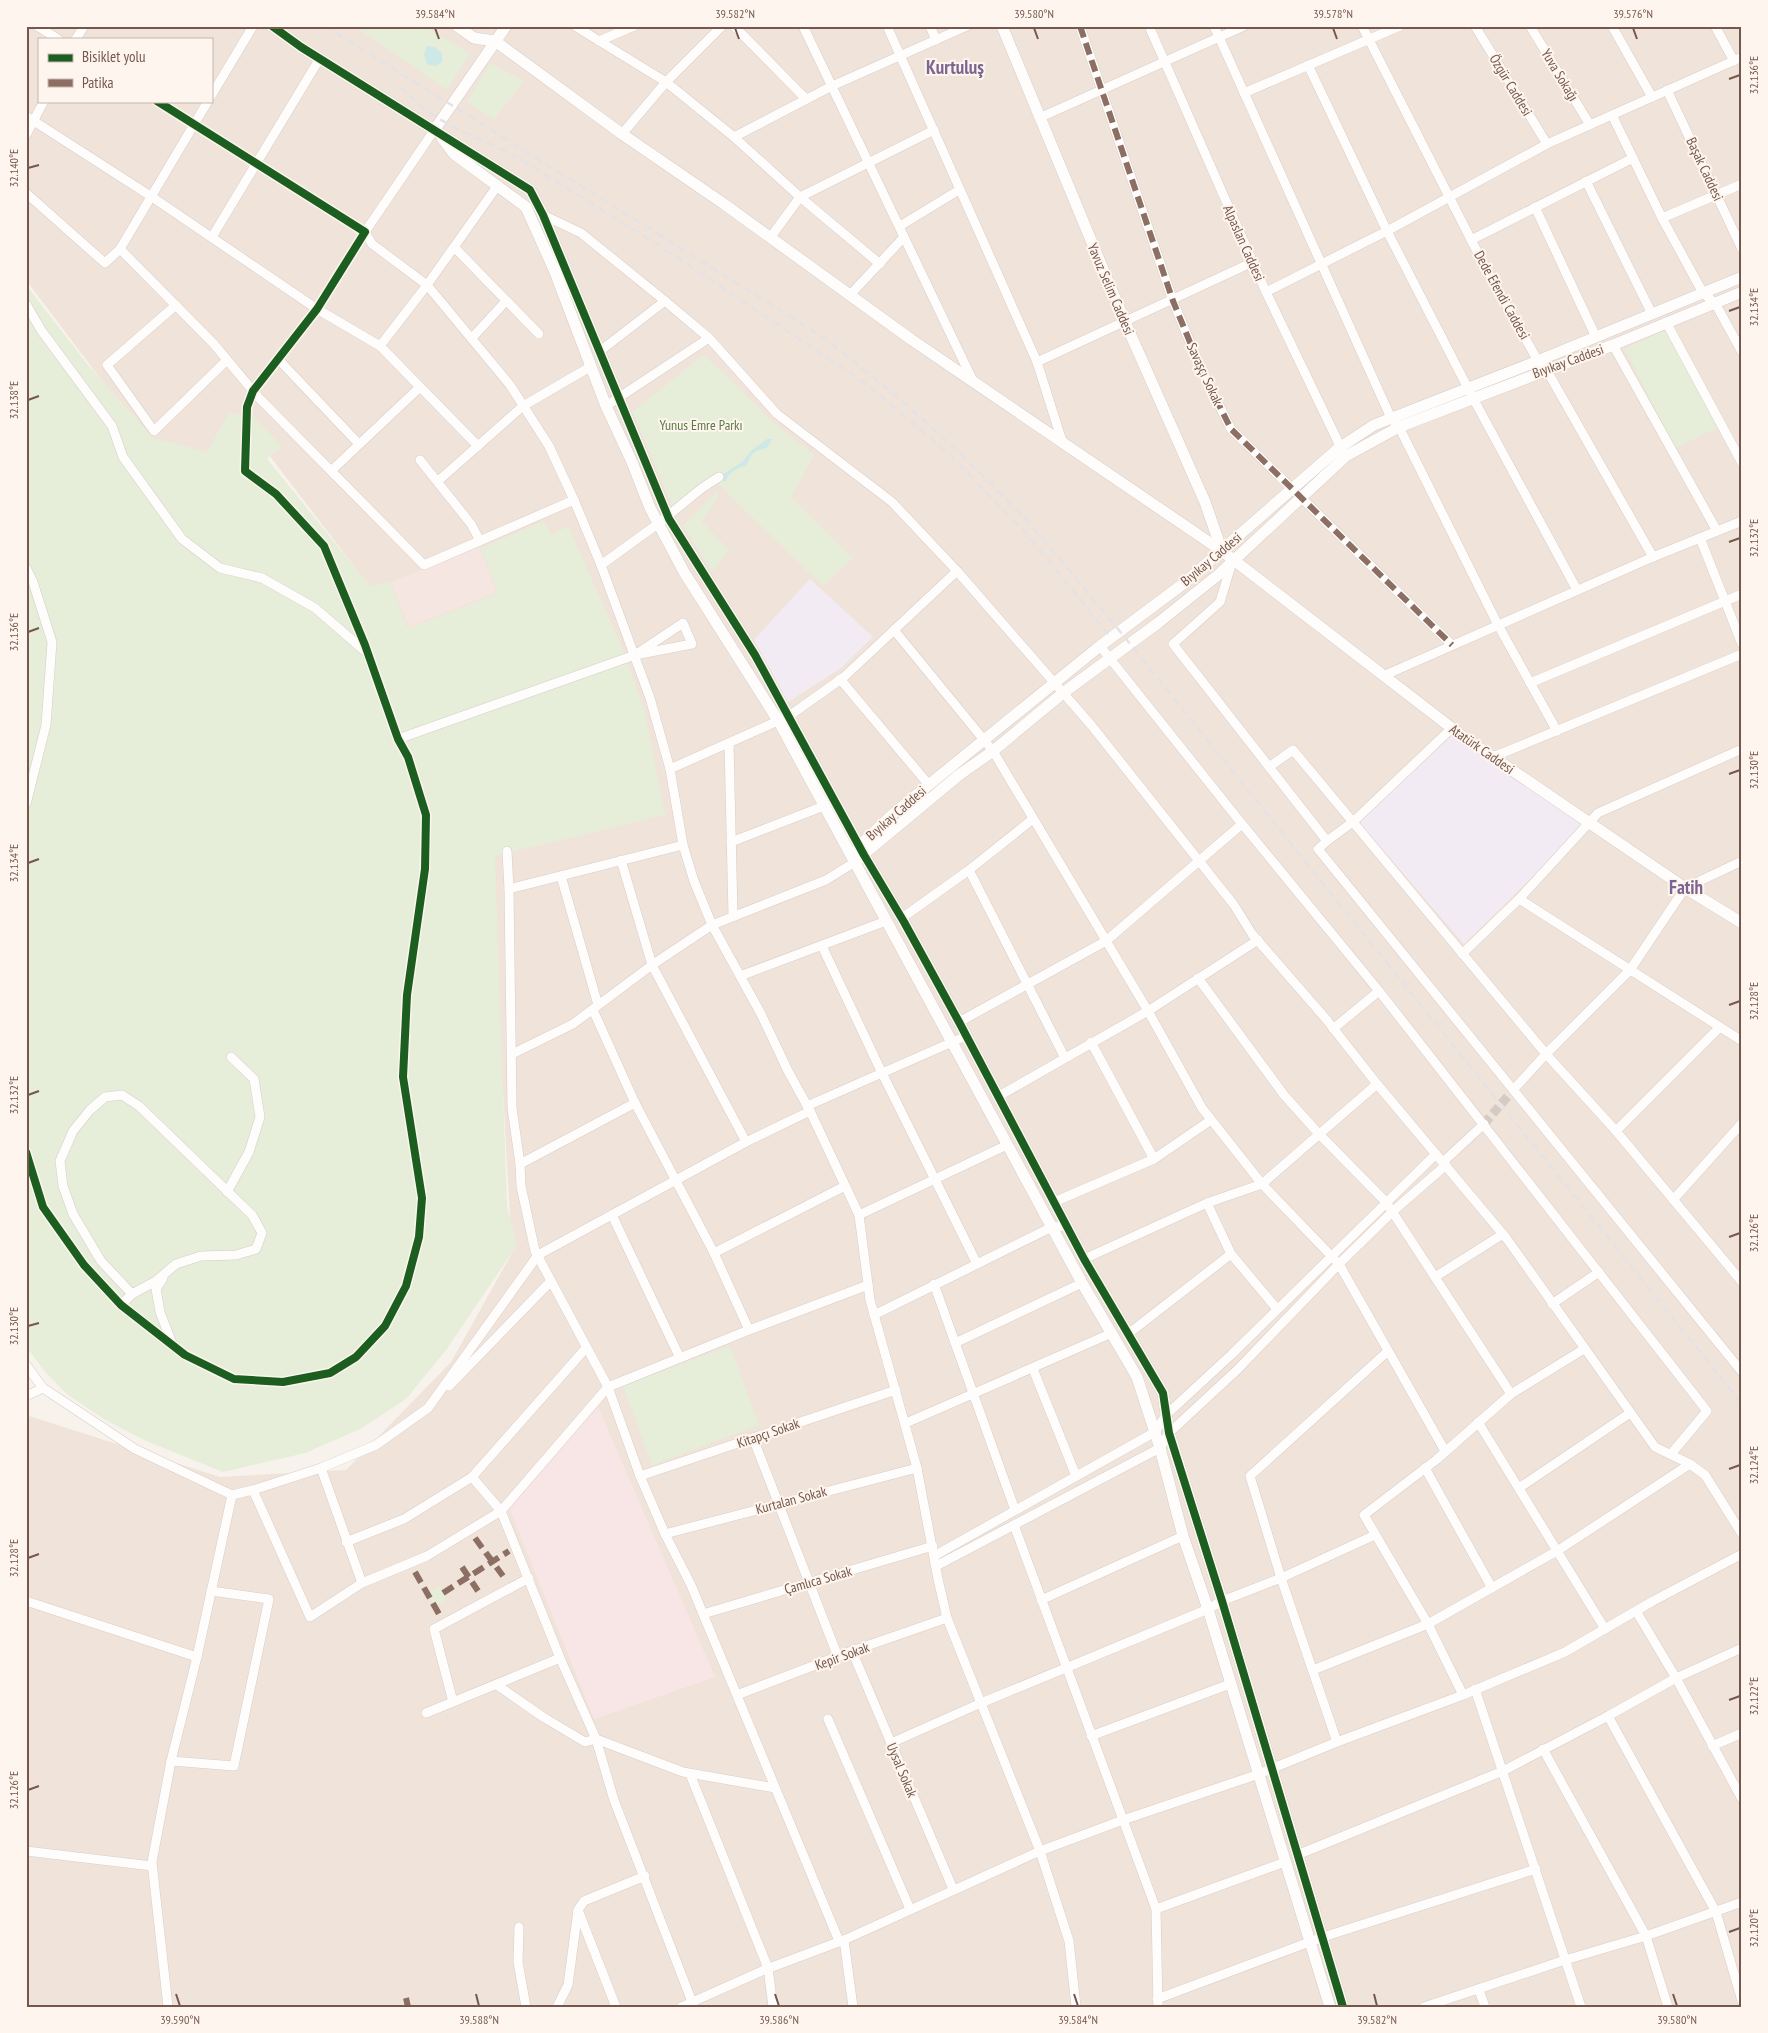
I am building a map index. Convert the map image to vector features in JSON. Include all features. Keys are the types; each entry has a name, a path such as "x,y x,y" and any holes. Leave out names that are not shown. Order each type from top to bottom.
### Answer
{"street":[{"path":"37,26 56,38"},
{"path":"77,38 84,26"},
{"path":"212,94 253,26"},
{"path":"272,26 530,190 544,215 668,515 755,655 824,806 902,918 999,1096 1084,1259 1163,1393 1169,1433 1222,1601 1297,1855 1324,1937 1343,2007"},
{"path":"457,26 474,38 495,41"},
{"path":"26,1152 43,1206 84,1265 121,1305 185,1355 234,1379 283,1382 330,1373 356,1357 385,1326 406,1286 419,1237 422,1198 403,1077 407,995 425,869 426,815 408,757 398,739 368,654 324,546 276,494 245,471 247,407 253,391 317,309 365,232 506,26"},
{"path":"575,26 666,82 734,137 800,197 880,264"},
{"path":"599,41 634,26"},
{"path":"622,134 666,82 722,26"},
{"path":"734,26 806,99"},
{"path":"803,26 973,381"},
{"path":"886,26 1036,362 1062,441"},
{"path":"930,26 936,40"},
{"path":"734,137 832,86 967,26"},
{"name":"Yavuz Selim Caddesi","path":"1002,26 1125,322 1205,502 1222,551"},
{"name":"Savaşçı Sokak","path":"1080,26 1173,301 1201,369 1231,429 1452,645"},
{"name":"Alpaslan Caddesi","path":"1149,26 1266,292 1343,452"},
{"path":"1214,26 1395,422 1498,625 1557,731"},
{"path":"1040,118 1244,26"},
{"name":"Dede Efendi Caddesi","path":"1362,26 1471,240 1653,557"},
{"path":"1244,93 1400,26"},
{"name":"Özgür Caddesi","path":"1475,26 1547,144"},
{"name":"Yuva Sokağı","path":"1530,26 1590,125"},
{"path":"1612,26 1652,97"},
{"path":"1266,292 1450,198 1547,144 1738,59 1715,26"},
{"name":"Atatürk Caddesi","path":"495,41 622,134 724,204 912,340 1222,551 1383,676 1493,757 1685,888 1742,923"},
{"path":"212,237 320,58"},
{"path":"1308,65 1387,231 1471,393 1577,590"},
{"name":"Başak Caddesi","path":"1667,90 1742,249"},
{"path":"26,134 30,118 43,102"},
{"path":"159,102 365,232 372,244 427,285 510,385 549,446 601,565 650,698 670,769 683,844 694,881 712,925 809,1109 859,1215 874,1315 906,1423 917,1468 947,1618 1040,1851 1068,1941 1076,2007"},
{"path":"26,192 105,263 120,249 207,102"},
{"path":"1612,115 1662,218 1703,293 1715,303 1742,352"},
{"path":"30,118 152,197 317,309 380,346 478,446"},
{"path":"435,129 454,154 526,207 555,272 590,367 650,508 684,572 784,719 859,854 886,921 1082,1282 1137,1377 1160,1448 1183,1536 1208,1609 1285,1862 1312,1943 1330,2007"},
{"path":"770,238 800,197 934,130"},
{"path":"1471,240 1633,158"},
{"path":"1586,181 1652,314"},
{"path":"1662,218 1742,184"},
{"path":"380,346 427,285 498,185"},
{"path":"900,226 959,190"},
{"path":"1535,207 1596,337"},
{"path":"544,215 581,234 709,338 777,414 892,502 957,571 1092,726 1234,905 1258,940 1502,1234 1654,1447 1690,1464 1704,1475 1742,1534"},
{"path":"850,295 904,237"},
{"path":"454,247 539,334"},
{"path":"120,249 176,305 253,391 424,565 574,500"},
{"path":"1036,362 1173,301 1253,262"},
{"name":"Bıyıkay Caddesi","path":"1542,365 1596,337 1742,277"},
{"name":"Bıyıkay Caddesi","path":"859,854 929,785 1100,646 1183,584 1297,493 1374,424 1395,422 1542,365 1613,345 1742,292"},
{"path":"472,338 506,300"},
{"path":"600,351 665,301"},
{"path":"26,304 41,330 112,426 123,457 182,539 220,568 262,578 315,608 368,654"},
{"path":"176,305 107,365 154,431 227,360"},
{"path":"1666,322 1742,463"},
{"path":"606,406 709,338"},
{"path":"1613,345 1717,531"},
{"path":"278,359 359,444"},
{"path":"438,481 523,406 590,367"},
{"path":"331,471 420,387"},
{"path":"420,460 471,524 480,541"},
{"path":"601,565 719,477"},
{"name":"Bıyıkay Caddesi","path":"859,854 1063,693 1218,575 1297,493"},
{"path":"1383,676 1653,557 1742,521"},
{"path":"1700,538 1742,644"},
{"path":"1233,560 1220,602 1173,644 1327,842"},
{"path":"26,568 33,582 52,642 46,725 26,804"},
{"path":"670,769 784,719 840,679 957,571"},
{"path":"1530,683 1742,594"},
{"path":"398,739 635,655 692,644 684,622 635,655"},
{"path":"894,630 993,750 1148,1011 1202,1108 1262,1184 1339,1264 1387,1352 1445,1451"},
{"path":"1100,646 1242,824 1379,991 1707,1411 1671,1454"},
{"path":"1493,757 1742,654"},
{"path":"840,679 929,785"},
{"path":"1452,728 1354,821 1318,849 1742,1372"},
{"path":"729,744 733,915"},
{"path":"1462,954 1519,899 1602,810 1742,749"},
{"path":"1269,767 1293,750 1546,1054 1616,1131 1673,1200 1740,1275"},
{"path":"731,842 824,806"},
{"path":"902,918 969,870 1033,819"},
{"path":"959,1022 1106,941 1242,824"},
{"path":"509,889 683,844"},
{"path":"507,851 512,1108 520,1164 521,1186 538,1255 608,1387 640,1476 665,1534 691,1585 841,1941 853,2007"},
{"path":"512,1054 573,1024 652,965 712,925 733,915 826,880 859,854"},
{"path":"621,860 652,965 746,1142"},
{"path":"1514,1089 1546,1054 1630,970 1685,888 1742,861"},
{"path":"969,870 1026,985 1065,1058"},
{"path":"561,876 596,1007 636,1102 678,1180 749,1330"},
{"path":"1519,899 1742,1041"},
{"path":"740,976 886,921"},
{"path":"999,1096 1148,1011 1258,940"},
{"path":"822,946 882,1073 977,1264"},
{"path":"1198,978 1284,1095 1319,1134 1386,1202 1511,1394"},
{"path":"1333,1029 1379,991"},
{"path":"1616,1131 1720,1027"},
{"path":"428,1408 538,1255 809,1109 882,1073 966,1036"},
{"path":"1091,1042 1154,1159"},
{"path":"227,1192 249,1152 260,1117 254,1079 231,1057"},
{"path":"1084,1259 1207,1203 1262,1184 1377,1084"},
{"path":"121,1305 132,1294 156,1281 176,1264 201,1256 236,1255 256,1249 262,1233 252,1215 139,1106 122,1095 106,1097 90,1110 73,1131 60,1162 63,1186 74,1214 101,1261 132,1294"},
{"path":"520,1164 636,1102"},
{"path":"1054,1202 1154,1159 1211,1120"},
{"path":"936,1566 1160,1448 1169,1433 1237,1370 1339,1264 1484,1124"},
{"path":"1673,1200 1742,1124"},
{"path":"859,1215 1007,1145"},
{"path":"1155,1432 1166,1415 1436,1154"},
{"path":"714,1253 845,1186"},
{"path":"1207,1203 1231,1254 1277,1309"},
{"path":"612,1215 680,1358"},
{"path":"874,1315 1052,1227 1066,1226"},
{"path":"1435,1277 1502,1234"},
{"path":"1128,1334 1231,1254"},
{"path":"1552,1304 1599,1272"},
{"path":"165,1273 156,1289 160,1312 174,1346"},
{"path":"26,1365 43,1388 135,1449 232,1496 321,1468 376,1445 428,1408 551,1281"},
{"path":"955,1343 1082,1282"},
{"path":"934,1284 1016,1510"},
{"path":"253,1490 310,1617 362,1583 427,1556 501,1511 608,1387 749,1330 868,1285"},
{"path":"906,1423 1112,1333"},
{"path":"346,1542 404,1519 472,1477 586,1348"},
{"path":"1463,1695 1428,1624 1364,1515 1425,1468 1511,1394 1584,1349"},
{"path":"1337,1742 1281,1578 1250,1476 1387,1352"},
{"path":"1033,1369 1076,1476"},
{"path":"26,1396 43,1388"},
{"name":"Kitapçı Sokak","path":"640,1476 896,1390"},
{"path":"1519,1488 1630,1413"},
{"path":"1478,1422 1605,1629"},
{"name":"Çamlıca Sokak","path":"703,1614 809,1583 933,1551 1016,1510 1155,1432"},
{"path":"752,1438 838,1657"},
{"path":"1313,1670 1428,1624 1557,1551 1690,1464"},
{"path":"321,1468 362,1583"},
{"name":"Kurtalan Sokak","path":"665,1534 917,1468"},
{"path":"1425,1468 1492,1588"},
{"path":"472,1477 501,1511 560,1658 596,1739 614,1800 645,1876 693,2005"},
{"path":"168,2007 152,1866 171,1761 197,1657 232,1496"},
{"path":"1014,1526 1156,1909 1157,2003 1324,1937 1536,1869"},
{"path":"1040,1600 1183,1536"},
{"path":"891,1743 1066,1667 1208,1609 1222,1601 1281,1578 1375,1536"},
{"path":"681,2007 693,2005 768,1968 841,1941 1040,1851 1122,1820 1258,1774 1463,1695 1565,1652 1742,1554"},
{"path":"453,1702 434,1629 529,1578"},
{"path":"171,1761 234,1766 269,1599 211,1591"},
{"path":"26,1601 197,1657"},
{"path":"1636,1611 1676,1678 1742,1799"},
{"name":"Kepir Sokak","path":"737,1696 852,1651 947,1618"},
{"path":"1297,1855 1503,1771 1676,1678 1742,1648"},
{"name":"Uysal Sokak","path":"852,1651 953,1889"},
{"path":"426,1713 560,1658"},
{"path":"1091,1736 1230,1684"},
{"path":"498,1685 543,1718 585,1742 596,1739 690,1774 776,1788"},
{"path":"1475,1689 1581,2007"},
{"path":"1608,1716 1716,1912 1742,2001"},
{"path":"828,1719 910,1909"},
{"path":"1712,1746 1742,1733"},
{"path":"1543,1749 1646,1936 1668,2007"},
{"path":"690,1774 768,1968 773,2007"},
{"path":"26,1851 152,1866"},
{"path":"1156,1909 1285,1862"},
{"path":"557,2007 568,1986 578,1910 584,1901 645,1876"},
{"path":"1424,2007 1565,1960 1646,1936 1742,1902"},
{"path":"578,1910 616,2007"},
{"path":"519,1926 518,1962 526,2007"},
{"path":"1479,1990 1485,2007"}],"shaded area":[{"path":"26,26 1742,26 1742,2007 26,2007 26,1415 220,1477 346,1470 451,1362 512,1253 490,857 500,593 408,629 370,587 256,438 170,471 26,280"},
{"path":"479,547 497,592 409,627 391,582"},
{"path":"810,579 873,637 841,668 788,702 754,640"},
{"path":"1452,735 1585,826 1464,944 1359,822"},
{"path":"598,1407 715,1677 594,1719 509,1507"}],"green space":[{"path":"354,26 425,26 470,54 447,90"},
{"path":"490,63 524,81 494,119 467,102"},
{"path":"26,285 88,365 153,438 207,452 229,413 253,416 282,447 267,459 370,586 390,582 408,629 498,593 481,548 544,521 551,535 568,526 620,643 645,712 665,815 495,856 507,1206 517,1245 446,1350 406,1399 362,1428 305,1453 223,1472 144,1440 104,1419 68,1395 46,1373 26,1346"},
{"path":"1662,331 1669,334 1717,428 1675,448 1625,349"},
{"name":"Yunus Emre Parkı","path":"703,355 731,380 771,421 814,455 791,497 853,558 823,586 715,481 709,478 673,508 633,412"},
{"path":"717,492 719,496 702,522 729,550 712,572 683,526"},
{"path":"730,1346 759,1425 652,1465 623,1386"},
{"path":"439,1586 447,1599 435,1607 426,1593"}],"water":[{"path":"427,46 434,47 442,53 442,62 435,66 427,64 424,55"},
{"path":"767,439 772,439 767,448 753,453 746,466 733,471 725,482 719,477 742,462 751,451"}],"tunnel":[{"path":"1484,1124 1514,1089"}],"railway":[{"path":"325,26 823,337 878,381 958,451 1043,539 1118,629 1742,1404"},
{"path":"400,87 426,111 455,128 514,155 660,246 868,385 949,454 1026,533 1108,634"}],"marked path":[{"path":"1080,26 1173,301 1201,369 1231,429 1452,645"},
{"path":"475,1538 503,1576"},
{"path":"443,1593 509,1551"},
{"path":"462,1567 478,1591"},
{"path":"415,1572 439,1614"},
{"path":"406,1998 408,2007"}],"cycle path":[{"path":"272,26 301,47 530,190 543,215 669,519 755,655 864,855 904,922 959,1022 1084,1259 1163,1393 1169,1433 1222,1601 1343,2007"},
{"path":"26,1152 43,1207 84,1265 121,1305 185,1355 234,1379 283,1382 330,1373 356,1357 385,1326 406,1286 419,1237 422,1198 403,1077 407,995 425,869 426,815 408,757 398,739 365,645 324,546 276,494 245,471 247,407 253,391 317,309 365,232 159,102"}],"district":[{"name":"Kurtuluş","path":"955,67"},
{"name":"Fatih","path":"1686,887"}]}
